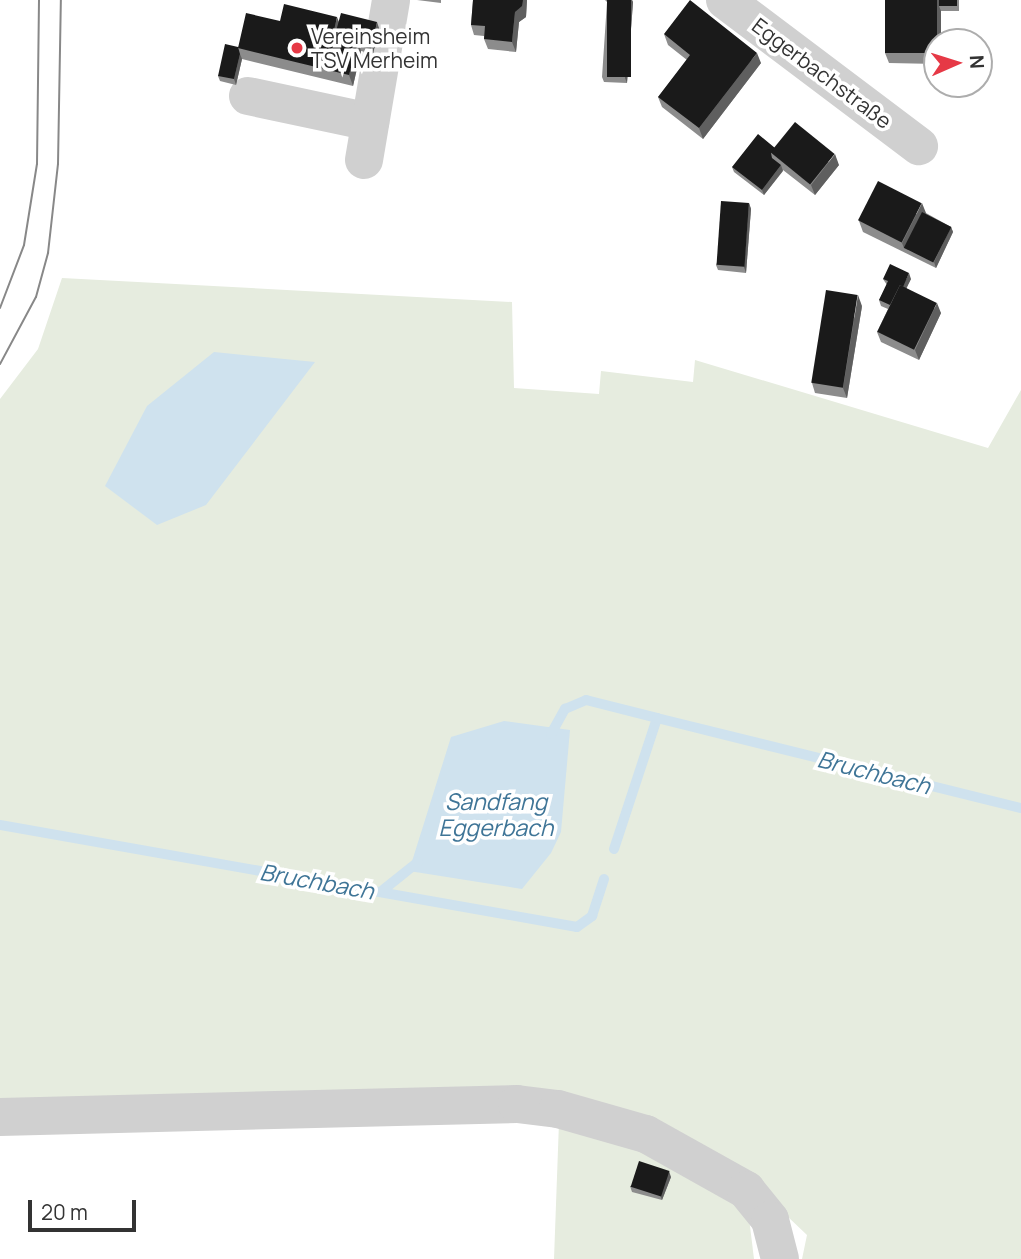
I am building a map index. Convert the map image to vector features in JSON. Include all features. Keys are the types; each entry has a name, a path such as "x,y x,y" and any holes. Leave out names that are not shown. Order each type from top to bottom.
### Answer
{"street":[{"path":"364,160 391,0"},
{"name":"Eggerbachstraße","path":"725,0 919,146"},
{"path":"248,96 370,122"},
{"path":"0,1117 517,1104 558,1109 646,1134 746,1190 771,1220 780,1259"}],"shaded area":[{"path":"62,278 512,302 514,388 599,394 601,371 693,382 695,360 988,448 1021,390 1021,1259 802,1259 807,1235 747,1178 623,1115 0,1106 0,399 38,349"},
{"path":"559,1122 640,1146 704,1177 749,1218 754,1259 554,1259"}],"water":[{"path":"214,352 315,362 206,505 157,525 105,486 147,406"},
{"name":"Sandfang Eggerbach","path":"504,721 570,730 561,832 551,853 522,889 409,871 451,737"}],"building":[{"path":"473,0 523,0 522,6 515,12 512,42 484,39 485,26 471,25"},
{"path":"607,0 631,0 631,77 607,77"},
{"path":"690,0 757,53 699,128 658,97 690,55 664,34"},
{"path":"885,0 937,0 937,28 923,28 923,53 885,53"},
{"path":"939,0 957,0 957,6 939,6"},
{"name":"Vereinsheim TSV Merheim","path":"284,4 337,17 333,35 358,41 349,75 238,48 246,13 280,21"},
{"path":"341,13 377,22 371,49 359,46 358,41 335,35"},
{"path":"225,44 238,47 240,54 234,79 218,76"},
{"path":"795,122 835,154 810,184 770,152"},
{"path":"758,134 775,148 771,153 772,158 781,165 762,190 732,167"},
{"path":"878,181 922,203 902,242 858,220"},
{"path":"721,201 749,203 744,267 717,265"},
{"path":"922,212 951,227 933,263 904,248"},
{"path":"890,264 909,273 890,305 879,300 888,281 883,279"},
{"path":"900,285 937,303 914,350 877,332"},
{"path":"826,290 858,295 843,388 811,383"},
{"path":"639,1161 669,1171 661,1197 631,1187"}],"waterway":[{"path":"551,734 565,709 586,700 657,718"},
{"name":"Bruchbach","path":"614,849 657,718 1021,808"},
{"name":"Bruchbach","path":"0,825 577,927 592,916 604,879"},
{"path":"383,890 418,862"}],"tram line":[{"path":"0,308 24,245 37,164 39,0"},
{"path":"0,364 36,297 48,253 58,164 61,0"}],"place":[{"name":"Vereinsheim TSV Merheim","path":"297,48"}]}
